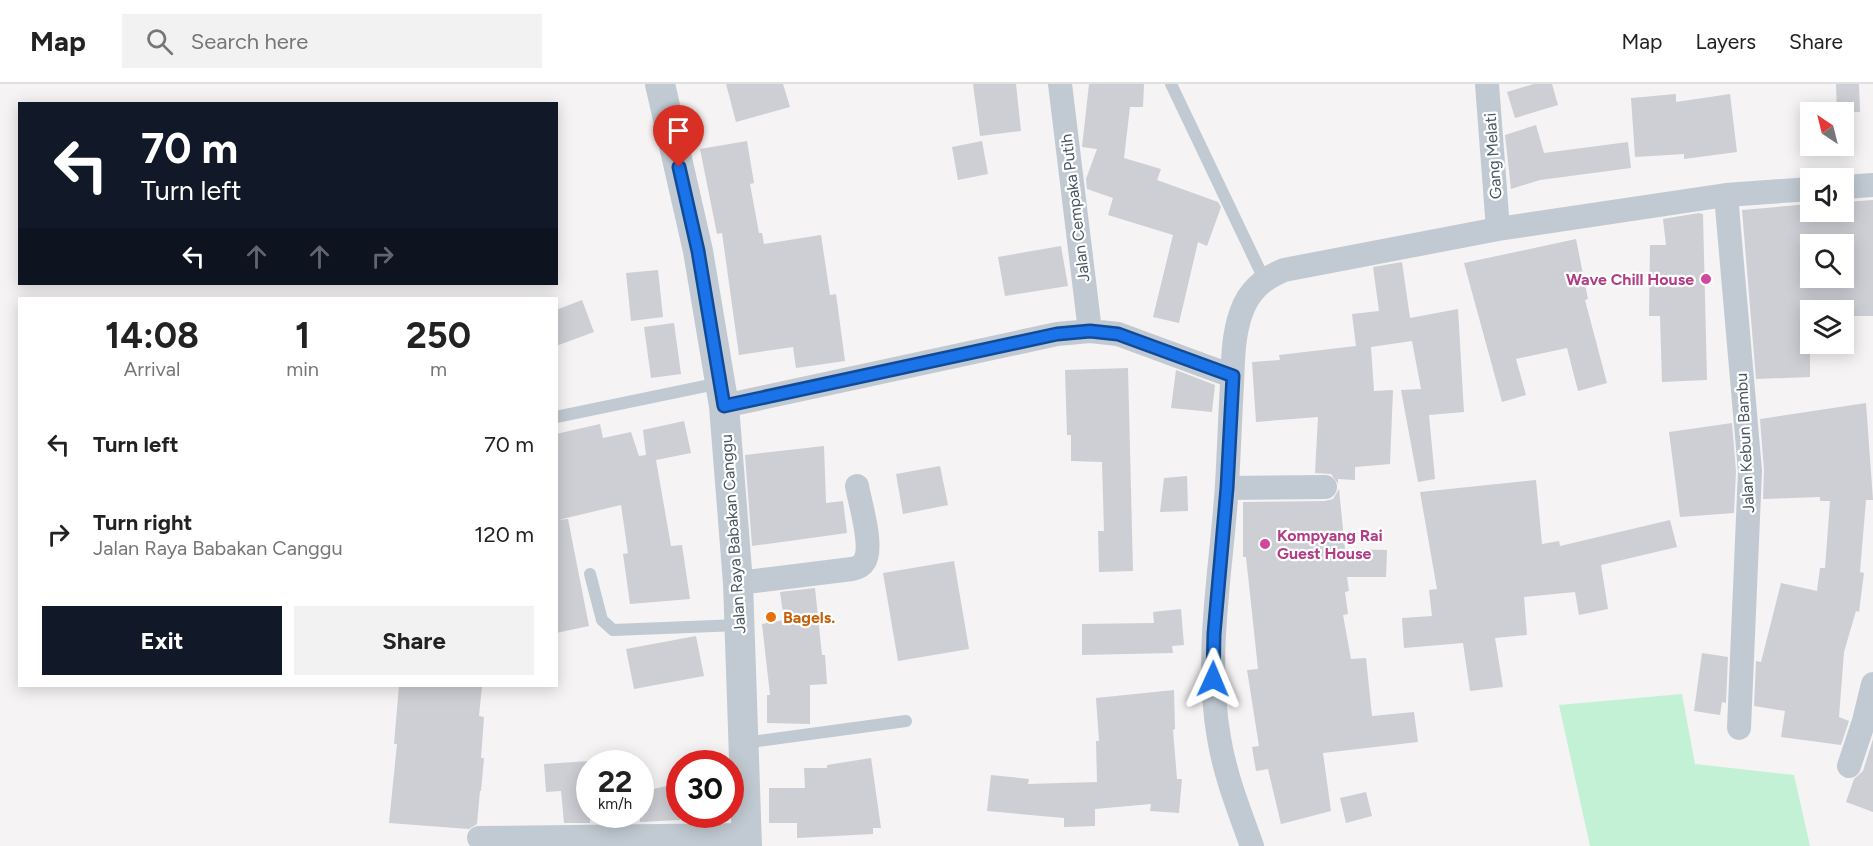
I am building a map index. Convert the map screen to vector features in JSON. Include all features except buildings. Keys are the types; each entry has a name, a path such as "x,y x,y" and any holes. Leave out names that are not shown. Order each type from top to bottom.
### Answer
{"street":[{"name":"Jalan Raya Babakan Canggu","path":"660,84 698,251 722,394 738,583 747,840"},
{"name":"Jalan Cempaka Putih","path":"1060,84 1090,331"},
{"name":"Gang Melati","path":"1487,84 1498,229"},
{"path":"1854,186 1873,185"},
{"path":"1252,846 1229,781 1219,738 1213,679 1216,599 1227,488 1234,339 1249,294 1264,279 1284,270 1498,229 1726,195 1800,190"},
{"name":"Jalan Kebun Bambu","path":"1726,195 1750,471 1739,728"},
{"path":"722,394 1057,334 1090,331 1118,334 1233,376"},
{"path":"738,583 852,570 861,566 866,561 868,549 857,486"},
{"path":"1227,488 1325,487"},
{"path":"1849,766 1869,724 1873,684"},
{"path":"479,838 747,840"}],"lane":[{"path":"1171,84 1264,279"},
{"path":"558,417 722,394"},
{"path":"590,574 602,620 613,630 739,626"},
{"path":"743,743 906,721"}],"green space":[{"path":"1682,694 1695,764 1794,775 1810,846 1590,846 1559,705"}],"place":[{"name":"Wave Chill House","path":"1706,279"},
{"name":"Kompyang Rai Guest House","path":"1265,544"},
{"name":"Bagels.","path":"771,617"}],"route":[{"path":"679,167 698,251 724,406 1057,334 1090,331 1118,334 1233,376 1227,488 1214,634 1213,679"}]}
